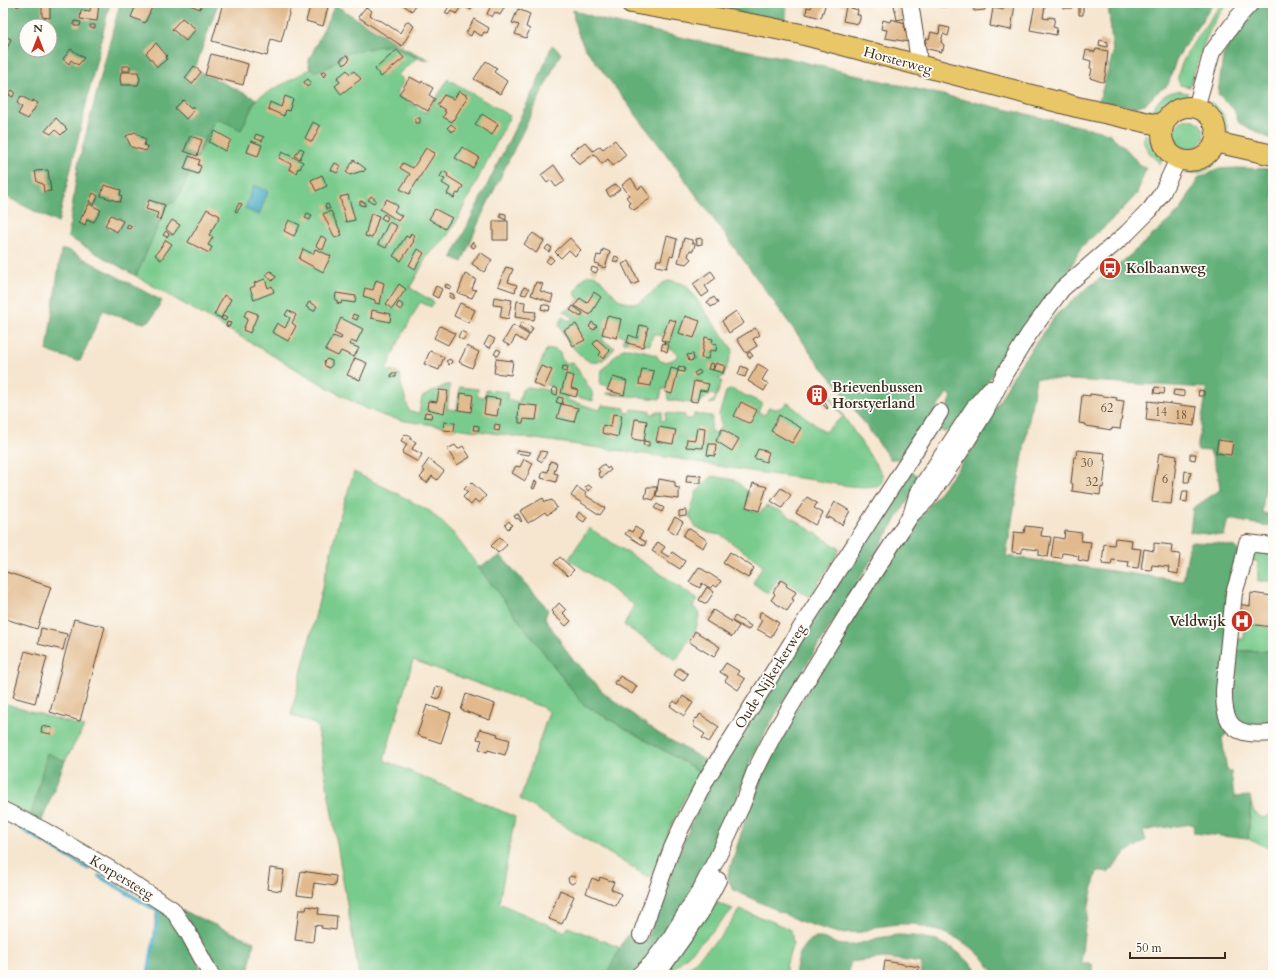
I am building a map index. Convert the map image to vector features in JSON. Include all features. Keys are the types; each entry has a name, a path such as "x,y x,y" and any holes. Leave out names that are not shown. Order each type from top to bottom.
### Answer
{"main road":[{"name":"Horsterweg","path":"631,3 801,34 1077,107 1163,126"},
{"path":"1183,108 1196,108 1204,111 1214,124 1216,133 1215,142 1212,149 1201,159 1185,161 1171,155 1166,149 1163,142 1163,126 1166,119 1172,113 1183,108"},
{"path":"1215,142 1273,155"}],"street":[{"path":"910,3 918,54 915,65"},
{"path":"1196,108 1212,52 1238,16 1251,3"},
{"path":"639,975 651,964 701,889 742,805 755,771 775,732 910,515 926,500 955,449 985,412 1005,373 1029,334 1062,289 1127,233 1150,210 1162,193 1178,159"},
{"name":"Oude Nijkerkerweg","path":"641,936 672,848 707,778 798,632 940,412"},
{"path":"927,431 955,449"},
{"path":"1273,546 1247,543 1242,571 1234,593 1224,702 1227,719 1232,725 1244,733 1273,734"},
{"path":"655,975 659,972 700,914 715,887 728,861 742,805"},
{"name":"Korpersteeg","path":"3,810 43,830 110,869 172,909 187,931 211,975"}],"green space":[{"path":"3,3 110,3 58,223 3,195"},
{"path":"120,3 218,3 195,69 256,99 241,130 219,119 214,121 177,199 167,205 136,276 68,237 78,165"},
{"path":"729,3 787,3 785,24 730,12"},
{"path":"1108,3 1214,3 1176,60 1168,85 1156,93 1147,103 1135,107 1099,101 1113,53"},
{"path":"1222,3 1229,3 1215,21 1210,31 1200,54 1190,87 1180,85 1178,80 1182,62 1195,40"},
{"path":"1255,3 1273,3 1273,140 1239,123 1234,110 1218,94 1223,56 1240,22"},
{"path":"335,5 402,47 430,60 417,58 393,45 348,53 329,67 315,71 310,69 308,62"},
{"path":"573,10 603,20 716,45 783,57 1109,133 1146,168 1137,194 1114,218 1082,246 1067,274 1037,309 955,428 945,432 940,430 939,425 952,397 947,393 903,459 890,459 675,166 585,48 577,30"},
{"path":"393,45 417,58 398,74 404,81 396,94 427,113 448,79 510,116 453,228 443,241 427,256 410,288 434,302 431,307 420,302 396,347 386,370 400,374 401,384 409,411 419,413 422,397 446,385 450,385 447,409 457,410 460,387 478,389 477,396 485,397 486,390 508,392 507,400 519,402 522,390 528,387 553,391 554,387 533,382 546,350 554,349 560,353 563,363 573,362 592,392 593,401 569,395 567,400 600,410 602,405 625,408 625,412 630,413 631,409 650,411 650,414 662,412 661,421 665,421 666,413 685,415 685,419 693,419 694,414 712,416 711,433 717,433 721,426 719,415 726,392 731,389 762,403 758,412 765,415 769,407 774,409 779,408 788,403 824,432 843,417 826,393 824,394 821,389 817,391 814,390 816,385 824,387 883,475 880,484 877,486 868,487 844,485 680,459 405,421 384,416 358,405 136,276 167,205 177,199 214,121 219,119 241,129 256,99 310,69 316,70 327,67 344,55 354,51"},
{"path":"552,45 561,53 480,219 462,262 452,257 537,83"},
{"path":"1177,91 1188,93 1182,102 1168,111 1156,113 1151,112 1161,98 1168,93"},
{"path":"1210,102 1218,107 1223,114 1228,132 1215,119"},
{"path":"1189,119 1195,120 1203,128 1203,140 1195,148 1189,149 1183,148 1175,140 1174,134 1175,128 1183,120"},
{"path":"1144,134 1157,141 1160,145 1162,149 1162,158 1160,164 1146,147 1143,139"},
{"path":"1223,155 1215,164 1202,172 1185,173 1202,161"},
{"path":"1217,169 1273,169 1273,428 1262,513 1273,514 1273,527 1228,519 1224,536 1190,532 1193,508 1220,490 1218,473 1210,451 1197,450 1207,388 1036,378 1006,556 1183,581 1190,542 1217,543 1235,547 1240,553 1230,594 1230,731 1222,738 1227,771 1231,771 1234,797 1250,796 1251,802 1248,839 1194,833 1193,824 1143,831 1146,840 1127,852 1108,873 1097,871 1091,894 1083,940 1081,964 1092,964 1094,975 996,975 984,959 973,949 958,939 945,933 914,924 898,924 875,927 862,932 838,933 799,921 734,890 727,878 750,805 763,773 797,708 893,554 975,445 1017,369 1056,315 1086,289 1121,263 1180,211 1199,177 1207,175"},
{"path":"61,250 68,250 162,301 151,320 144,323 117,316 103,310 81,359 77,361 47,351"},
{"path":"588,275 594,275 599,278 618,299 627,303 638,303 663,283 668,281 674,281 686,285 733,350 723,377 718,378 722,381 716,398 712,393 698,404 668,400 667,389 662,389 660,399 607,394 620,394 621,390 601,384 600,381 602,370 621,350 628,348 645,351 657,356 660,361 663,362 671,361 679,355 672,349 664,348 666,337 653,334 650,345 632,342 632,338 628,337 627,342 623,342 624,336 608,332 602,340 615,348 605,358 598,362 592,362 586,360 580,355 565,336 559,325 563,316 568,321 574,318 564,311 574,306 579,298 574,294 581,281"},
{"path":"716,398 714,403 709,404"},
{"path":"354,472 431,512 453,533 583,704 701,772 685,797 669,830 653,875 648,877 520,799 549,712 542,707 413,660 384,760 515,817 499,903 565,932 568,927 621,948 606,975 359,975 317,725 291,715 338,523"},
{"path":"913,473 922,478 769,725 753,757 709,865 646,961 630,975 606,975 627,935 646,942 671,870 709,784 906,474"},
{"path":"712,476 735,480 749,493 745,509 760,513 766,506 781,511 840,549 809,597 779,577 768,594 753,583 763,565 721,535 709,533 696,527 689,516 697,491"},
{"path":"589,528 655,570 698,600 693,607 700,612 696,629 676,660 624,625 634,605 569,559"},
{"path":"1254,549 1273,551 1272,581 1258,581 1258,562 1249,559"},
{"path":"501,556 548,609 545,618 570,656 605,694 658,733 708,762 701,772 583,704 478,567"},
{"path":"1245,623 1273,626 1273,652 1236,651 1234,653 1235,639 1244,639"},
{"path":"1236,651 1273,652 1273,729 1246,729 1228,710 1234,653"},
{"path":"3,703 84,727 65,761 47,754 31,817 3,803"},
{"path":"47,753 65,761 41,823 31,817"},
{"path":"1251,802 1258,816 1264,818 1273,812 1273,850 1248,839"},
{"path":"713,901 733,909 706,938 667,975 660,975"},
{"path":"157,906 172,918 205,975 149,975"},
{"path":"181,910 254,942 248,975 223,974"},
{"path":"740,910 791,930 793,943 786,966 786,975 690,975 687,969 722,935"},
{"path":"897,935 923,937 944,944 963,956 981,975 920,975 922,963 884,958 850,962 849,975 795,975 801,950 814,938 821,938 842,945 853,945 878,938"}],"water":[{"path":"254,185 268,191 259,215 245,209"}],"building":[{"path":"15,3 26,3 17,7"},
{"path":"42,3 50,3 50,18 42,17"},
{"path":"91,3 99,3 97,21 80,19 81,10 90,11"},
{"path":"137,3 147,3 153,5 145,23 131,17"},
{"path":"202,3 200,9 187,4"},
{"path":"223,3 292,3 281,42 271,39 267,56 212,41"},
{"path":"311,3 329,3 323,26 306,21"},
{"path":"404,3 417,3 412,11 403,5"},
{"path":"451,3 475,3 471,10 462,5 456,14 451,11 448,15 445,13"},
{"path":"492,3 507,3 500,15 495,12 492,17 487,14"},
{"path":"812,3 826,3 821,18 806,14 807,7 811,8"},
{"path":"839,3 852,3 851,8 858,10 857,15 860,15 858,24 843,21 846,7 839,5"},
{"path":"904,3 906,18 897,20 894,5"},
{"path":"941,3 969,3 969,5 941,7"},
{"path":"973,3 984,3 985,10 974,11"},
{"path":"1005,3 1015,5 1011,30 990,26 993,8 1003,10"},
{"path":"1063,3 1072,3 1072,8 1063,8"},
{"path":"1079,3 1083,3 1083,15 1079,15"},
{"path":"1035,4 1045,6 1043,18 1055,18 1053,27 1057,28 1056,35 1030,30"},
{"path":"366,7 372,11 370,15 400,33 407,21 414,26 402,46 358,17"},
{"path":"518,9 530,14 526,27 530,29 526,38 515,34 519,25 512,23"},
{"path":"182,18 196,29 186,41 172,29"},
{"path":"474,19 489,28 487,33 484,32 482,36 473,31 471,36 466,33"},
{"path":"891,19 905,23 904,27 906,28 909,42 885,38 887,30 881,29 883,20 890,22"},
{"path":"74,21 81,22 80,26 74,26"},
{"path":"90,25 95,25 95,28 90,28"},
{"path":"940,26 950,28 948,36 943,34 941,42 944,45 943,50 941,50 941,52 924,48 927,38 929,39 931,32 939,34"},
{"path":"4,36 11,39 6,51 3,50"},
{"path":"1100,40 1108,42 1107,47 1099,45"},
{"path":"156,43 167,56 167,59 157,67 146,53"},
{"path":"71,49 84,58 78,65 71,60 69,64 63,59"},
{"path":"1096,49 1108,51 1106,71 1104,81 1102,82 1090,78 1092,69 1090,68 1091,61 1084,59 1086,50 1095,52"},
{"path":"397,50 404,58 381,77 375,69"},
{"path":"211,54 248,64 243,85 205,75"},
{"path":"347,55 350,59 344,65 340,60"},
{"path":"486,61 497,68 494,72 507,81 500,94 474,79"},
{"path":"122,66 130,66 130,71 122,71"},
{"path":"194,66 201,72 192,84 185,78"},
{"path":"324,70 327,73 324,77 321,73"},
{"path":"347,70 350,74 354,71 361,79 341,94 335,86 340,82 337,78"},
{"path":"121,72 138,72 140,79 138,85 121,85"},
{"path":"410,77 421,83 422,81 433,88 429,95 435,99 428,111 399,94"},
{"path":"308,79 312,83 307,87 304,82"},
{"path":"12,90 15,92 13,97 9,95"},
{"path":"459,91 468,96 452,122 443,117 446,112 444,111 445,110 437,105 444,95 454,99"},
{"path":"21,96 32,102 33,100 38,103 28,119 18,114 22,107 17,103"},
{"path":"285,96 293,99 289,111 286,110 284,116 268,109 270,102 281,107"},
{"path":"183,100 191,108 192,106 195,109 186,119 175,108"},
{"path":"482,114 498,124 492,135 475,124"},
{"path":"56,118 67,129 61,135 55,130 51,134 45,131"},
{"path":"415,118 420,118 420,123 415,123"},
{"path":"313,122 320,126 312,142 305,138"},
{"path":"451,124 456,128 452,132 447,128"},
{"path":"215,131 231,140 225,151 209,142"},
{"path":"135,132 146,140 144,145 148,147 146,151 131,147 126,136"},
{"path":"256,134 264,137 262,141 254,138"},
{"path":"190,136 202,140 197,156 184,151"},
{"path":"615,140 626,155 613,166 608,159 602,164 594,154 579,165 570,153 585,142 593,151 600,146 603,149"},
{"path":"251,141 262,145 258,156 247,152"},
{"path":"462,147 479,157 473,168 455,158"},
{"path":"300,148 304,150 300,159 295,156"},
{"path":"426,148 435,153 409,194 400,189 410,174 400,168 403,163 413,168"},
{"path":"282,152 303,162 300,169 298,168 296,173 289,169 291,164 279,158"},
{"path":"189,156 200,160 198,165 201,166 198,174 184,169"},
{"path":"3,158 8,161 4,168 3,168"},
{"path":"354,160 366,169 363,172 350,175 346,172"},
{"path":"335,163 341,166 337,173 331,170"},
{"path":"554,165 565,181 556,187 551,180 547,183 541,175"},
{"path":"48,170 51,191 44,192 43,184 37,182 35,171"},
{"path":"443,171 448,174 447,176 463,186 459,194 457,193 454,198 447,194 450,188 442,183 445,179 440,177"},
{"path":"322,175 327,186 316,191 311,180"},
{"path":"631,178 638,189 642,186 651,198 634,210 629,206 630,202 626,197 629,195 622,185"},
{"path":"616,184 620,189 610,197 606,191"},
{"path":"104,185 121,190 120,195 122,196 120,202 101,196"},
{"path":"93,193 98,196 94,205 89,202"},
{"path":"348,195 355,220 346,222 340,197"},
{"path":"371,196 376,200 374,203 368,200"},
{"path":"387,199 398,206 394,211 402,216 398,221 380,209"},
{"path":"149,200 165,205 160,220 156,219 158,213 146,209"},
{"path":"360,201 365,202 365,206 360,205"},
{"path":"239,203 242,204 237,212 235,211"},
{"path":"89,204 101,210 94,222 87,219 85,225 79,222"},
{"path":"328,204 330,209 326,209 325,205"},
{"path":"207,209 220,216 209,235 213,237 208,245 212,247 209,253 188,242"},
{"path":"435,209 452,218 445,229 429,219"},
{"path":"331,211 342,235 335,238 323,214"},
{"path":"307,213 312,215 310,220 305,218"},
{"path":"371,213 379,216 372,238 365,236"},
{"path":"500,213 506,214 506,220 500,217"},
{"path":"384,214 388,217 386,221 381,218"},
{"path":"111,215 123,221 117,232 105,225"},
{"path":"172,220 180,225 173,235 166,229"},
{"path":"289,220 300,225 294,236 284,231"},
{"path":"493,221 508,221 508,240 493,240"},
{"path":"389,222 397,226 386,248 378,244"},
{"path":"128,224 132,226 130,229 126,228"},
{"path":"166,231 169,234 167,237 163,235"},
{"path":"411,233 415,236 414,241 401,261 393,256 406,236 409,238"},
{"path":"533,233 544,241 536,253 524,244"},
{"path":"321,236 327,239 323,250 316,246"},
{"path":"667,236 677,239 673,257 670,256 667,268 656,266 657,260 661,260"},
{"path":"570,238 581,250 575,256 569,250 561,258 555,252"},
{"path":"684,238 692,240 692,243 695,244 693,251 690,250 688,256 691,259 686,264 678,262"},
{"path":"702,238 702,244 697,245 696,239"},
{"path":"166,240 172,244 161,260 155,255"},
{"path":"472,242 476,245 474,248 470,246"},
{"path":"548,245 552,248 549,252 545,249"},
{"path":"303,249 313,254 315,249 331,256 323,272 299,259"},
{"path":"418,249 424,253 415,269 409,265"},
{"path":"603,249 610,252 605,268 598,266 599,264 595,263 597,255 601,256"},
{"path":"480,252 492,260 484,272 472,264"},
{"path":"550,256 554,260 550,264 546,261"},
{"path":"615,256 620,258 618,263 613,261"},
{"path":"629,261 639,282 632,285 622,264"},
{"path":"506,267 513,269 508,282 517,285 515,292 498,286"},
{"path":"592,267 598,269 596,273 591,271"},
{"path":"271,271 276,277 272,281 266,274"},
{"path":"711,271 716,278 705,286 709,292 702,297 693,284"},
{"path":"465,274 476,279 472,289 476,290 472,298 458,293"},
{"path":"265,279 268,288 272,286 274,292 254,300 250,288 255,286 254,283"},
{"path":"376,280 384,283 380,304 375,303 375,300 363,296 365,288 373,290"},
{"path":"536,282 543,284 540,291 553,295 551,302 531,295"},
{"path":"399,284 406,289 392,309 386,304"},
{"path":"446,284 451,286 450,289 445,287"},
{"path":"436,286 442,289 438,298 432,295"},
{"path":"524,287 529,289 526,295 521,294"},
{"path":"594,292 601,297 590,315 575,306 580,298 587,303"},
{"path":"336,293 356,296 355,303 342,301 341,304 337,303 337,300 335,300"},
{"path":"450,293 454,295 453,299 449,297"},
{"path":"224,295 231,299 221,318 214,315"},
{"path":"494,297 512,300 508,319 500,317 502,306 493,305"},
{"path":"714,297 718,303 711,307 707,302"},
{"path":"517,301 525,302 524,311 536,312 534,320 515,317"},
{"path":"309,302 317,306 314,311 306,307"},
{"path":"399,302 403,305 401,310 396,307"},
{"path":"460,303 475,310 469,323 454,316"},
{"path":"542,304 550,306 549,311 541,309"},
{"path":"573,306 583,313 581,317 570,310"},
{"path":"247,310 258,314 250,333 243,330 248,318 244,316"},
{"path":"288,310 296,315 292,323 296,326 288,341 272,332 277,323 285,328 290,318 285,315"},
{"path":"372,310 391,314 390,322 371,318"},
{"path":"736,311 744,323 729,333 722,321"},
{"path":"353,314 358,316 357,320 352,318"},
{"path":"223,316 227,318 225,321 221,319"},
{"path":"607,316 621,319 617,338 602,334"},
{"path":"685,316 700,321 694,338 679,333"},
{"path":"341,318 363,329 356,343 351,341 349,344 359,348 354,357 341,351 338,356 325,350 333,336 341,339 342,337 334,333"},
{"path":"669,319 676,321 669,343 661,340"},
{"path":"227,322 231,323 229,327 226,326"},
{"path":"522,322 533,328 530,334 519,327"},
{"path":"592,322 597,326 594,330 589,327"},
{"path":"576,324 585,340 573,346 564,330"},
{"path":"513,325 529,335 525,342 516,336 510,346 503,342"},
{"path":"640,325 648,327 643,347 627,343 629,335 637,338"},
{"path":"440,326 455,333 448,345 434,338"},
{"path":"755,328 760,335 753,339 757,346 746,353 737,339"},
{"path":"461,331 467,334 463,340 458,337"},
{"path":"489,336 495,339 490,348 484,345"},
{"path":"705,337 713,339 712,343 717,344 716,351 710,350 708,359 701,358"},
{"path":"597,339 610,351 603,359 599,355 601,352 593,344"},
{"path":"663,343 669,345 667,352 661,349"},
{"path":"467,346 479,352 472,368 459,362"},
{"path":"497,349 501,351 498,356 494,354"},
{"path":"430,351 444,357 439,370 424,364"},
{"path":"750,352 753,356 749,358 747,354"},
{"path":"693,354 694,360 689,361 687,355"},
{"path":"355,358 367,363 360,380 347,375"},
{"path":"327,359 332,361 332,365 329,368 325,366 324,362"},
{"path":"450,359 452,362 449,365 446,361"},
{"path":"496,359 513,361 511,375 494,373"},
{"path":"710,363 714,364 713,370 708,369"},
{"path":"716,363 725,366 723,373 713,370"},
{"path":"758,364 768,370 762,380 768,384 764,391 748,381"},
{"path":"541,366 552,370 544,388 533,383"},
{"path":"563,366 568,367 567,372 562,371"},
{"path":"679,366 685,368 684,372 678,371"},
{"path":"741,366 748,369 745,377 738,375"},
{"path":"671,368 678,370 672,394 665,392"},
{"path":"642,369 654,371 651,386 639,384"},
{"path":"699,370 701,373 696,376 694,373"},
{"path":"392,373 396,373 396,377 391,377"},
{"path":"566,374 574,376 571,388 578,390 576,397 561,393"},
{"path":"613,377 627,381 624,395 607,390"},
{"path":"694,381 709,384 707,391 700,390 697,402 690,401"},
{"path":"553,387 558,389 557,395 552,394"},
{"path":"1155,387 1165,388 1164,394 1154,393"},
{"path":"439,390 448,391 444,413 427,409 428,401 437,402"},
{"path":"1174,390 1184,391 1184,397 1173,395"},
{"path":"1199,390 1204,391 1204,396 1198,396"},
{"name":"Brievenbussen Horstyerland","path":"817,392 820,396 817,398 814,394"},
{"path":"461,393 473,395 471,412 458,410"},
{"path":"1090,394 1117,398 1116,400 1124,401 1120,429 1112,428 1112,430 1086,426 1086,424 1079,423 1082,395 1090,396"},
{"path":"486,397 500,399 497,416 484,414"},
{"path":"558,397 563,398 562,404 556,402"},
{"path":"824,401 828,408 827,409 822,403"},
{"path":"1148,401 1197,407 1194,426 1146,420"},
{"path":"741,402 757,410 751,422 748,423 734,416"},
{"path":"519,404 538,406 536,420 524,419 523,423 519,423"},
{"path":"561,404 578,408 574,422 557,418"},
{"path":"425,412 432,413 431,418 424,417"},
{"path":"613,414 622,415 618,437 602,433 603,425 611,427"},
{"path":"779,415 801,428 792,443 771,431"},
{"path":"635,419 647,421 644,441 632,439"},
{"path":"444,422 455,423 454,431 443,430"},
{"path":"495,424 500,425 499,431 494,430"},
{"path":"474,425 479,426 479,430 473,430"},
{"path":"659,427 676,430 673,444 656,441"},
{"path":"697,427 705,428 703,448 686,447 687,439 695,440"},
{"path":"722,429 739,439 732,451 716,441"},
{"path":"405,434 416,442 412,449 422,454 418,462 402,453 407,444 401,441"},
{"path":"1218,440 1233,442 1231,455 1216,453"},
{"path":"644,441 649,442 649,446 643,445"},
{"path":"709,444 716,444 715,456 707,455"},
{"path":"455,445 458,449 463,446 470,457 457,465 447,449"},
{"path":"758,449 769,452 766,462 754,458"},
{"path":"517,450 531,452 529,455 516,453"},
{"path":"1077,450 1105,453 1104,461 1106,461 1103,488 1101,487 1100,495 1072,491 1073,484 1071,483 1074,457 1076,457"},
{"path":"541,451 547,452 542,462 537,459"},
{"path":"1159,453 1177,456 1171,504 1152,502"},
{"path":"1190,454 1196,454 1195,460 1190,459"},
{"path":"429,459 444,471 437,480 432,476 427,483 420,478 425,471 422,469"},
{"path":"524,459 533,463 525,481 512,473 516,466 520,467"},
{"path":"550,461 557,463 554,473 558,474 556,482 541,478 543,471 548,472"},
{"path":"604,464 607,469 609,467 611,470 601,478 598,473 600,472 598,469"},
{"path":"1185,471 1191,472 1189,482 1184,482"},
{"path":"687,475 701,476 701,483 686,482"},
{"path":"659,479 675,482 675,487 679,488 679,499 656,496"},
{"path":"535,481 537,482 534,489 532,488"},
{"path":"471,482 486,496 479,503 475,500 471,505 463,497 468,492 464,489"},
{"path":"753,483 767,487 759,511 746,507"},
{"path":"589,485 592,488 588,491 585,487"},
{"path":"577,487 586,493 585,495 605,508 600,515 571,496"},
{"path":"647,487 657,487 654,500 645,498"},
{"path":"781,488 791,495 782,508 771,501"},
{"path":"1183,491 1188,491 1187,502 1181,501"},
{"path":"807,497 817,503 814,508 823,513 815,525 796,513"},
{"path":"543,498 545,502 552,500 557,508 547,515 545,512 528,523 520,511"},
{"path":"835,502 850,511 842,525 829,517 829,519 826,518"},
{"path":"657,504 664,508 662,512 654,508"},
{"path":"686,510 686,516 679,517 679,511"},
{"path":"579,512 587,517 584,522 576,517"},
{"path":"518,514 522,521 521,522 514,516"},
{"path":"675,517 683,522 676,534 668,529"},
{"path":"509,521 512,525 508,529 505,525"},
{"path":"1025,526 1042,528 1041,536 1051,537 1048,557 1039,555 1039,550 1022,548 1022,553 1012,552 1014,532 1024,533"},
{"path":"635,527 643,532 639,538 646,542 644,546 625,534 628,530 632,532"},
{"path":"688,528 707,540 703,548 683,536"},
{"path":"1065,531 1082,533 1081,541 1091,542 1088,562 1078,560 1079,556 1070,554 1062,553 1061,558 1051,557 1054,537 1064,539"},
{"path":"500,537 507,545 498,553 491,546"},
{"path":"1115,538 1132,540 1131,548 1141,549 1138,568 1128,567 1129,562 1112,560 1111,565 1102,564 1104,544 1114,545"},
{"path":"658,542 665,547 661,552 669,557 672,552 685,561 680,569 652,551"},
{"path":"1154,543 1172,545 1171,553 1180,554 1178,574 1168,572 1169,567 1152,565 1151,570 1141,569 1144,549 1154,551"},
{"path":"730,552 754,568 748,578 723,563"},
{"path":"560,557 574,570 568,576 554,563"},
{"path":"699,567 721,581 717,587 713,585 710,588 702,583 700,588 689,582"},
{"path":"3,571 51,587 37,629 3,618 3,601 7,590 3,589"},
{"path":"781,580 787,584 786,586 796,592 792,599 794,600 787,611 771,600 775,594 773,592"},
{"path":"707,587 714,592 706,604 699,600"},
{"path":"1251,593 1273,596 1271,627 1236,622 1238,604 1250,606"},
{"path":"559,603 566,610 563,613 571,621 566,626 553,614 554,613 552,611"},
{"path":"713,610 739,626 732,637 706,621"},
{"path":"760,612 779,623 771,637 757,629 762,620 759,618"},
{"path":"735,616 751,626 748,630 732,621"},
{"path":"74,619 105,627 80,721 50,712"},
{"path":"41,628 67,634 63,650 38,644"},
{"path":"695,631 720,647 714,657 689,642"},
{"path":"25,651 47,657 35,703 13,697"},
{"path":"3,654 6,655 4,665 3,665"},
{"path":"726,663 739,671 737,674 745,679 738,690 725,681 728,677 720,672"},
{"path":"679,668 688,674 683,681 674,675"},
{"path":"620,676 637,686 632,694 614,683"},
{"path":"436,686 443,688 439,699 433,697"},
{"path":"466,694 495,704 490,720 461,710"},
{"path":"683,696 693,703 684,716 670,706 674,701 678,704"},
{"path":"427,705 451,713 441,743 417,735"},
{"path":"700,714 719,727 709,742 702,738 705,734 693,726 695,723 693,722"},
{"path":"42,726 52,728 51,734 41,732"},
{"path":"480,729 498,734 497,736 510,740 505,755 479,749 482,740 477,739"},
{"path":"270,868 284,870 281,891 267,889"},
{"path":"301,871 336,876 335,886 314,883 312,897 297,895"},
{"path":"571,876 575,877 576,881 572,884 569,882 568,878"},
{"path":"600,877 614,882 611,889 621,894 616,906 586,893 592,878 599,881"},
{"path":"560,890 574,896 562,924 549,919"},
{"path":"307,906 319,908 318,914 337,916 336,930 321,928 322,926 315,925 313,942 295,940 299,910 306,910"},
{"path":"885,961 919,967 918,975 883,975"}],"waterway":[{"path":"14,824 89,869"},
{"path":"99,876 159,912 148,975"}],"place":[{"name":"Kolbaanweg","path":"1110,268"},
{"name":"Brievenbussen Horstyerland","path":"817,395"},
{"name":"Veldwijk","path":"1242,621"}]}
